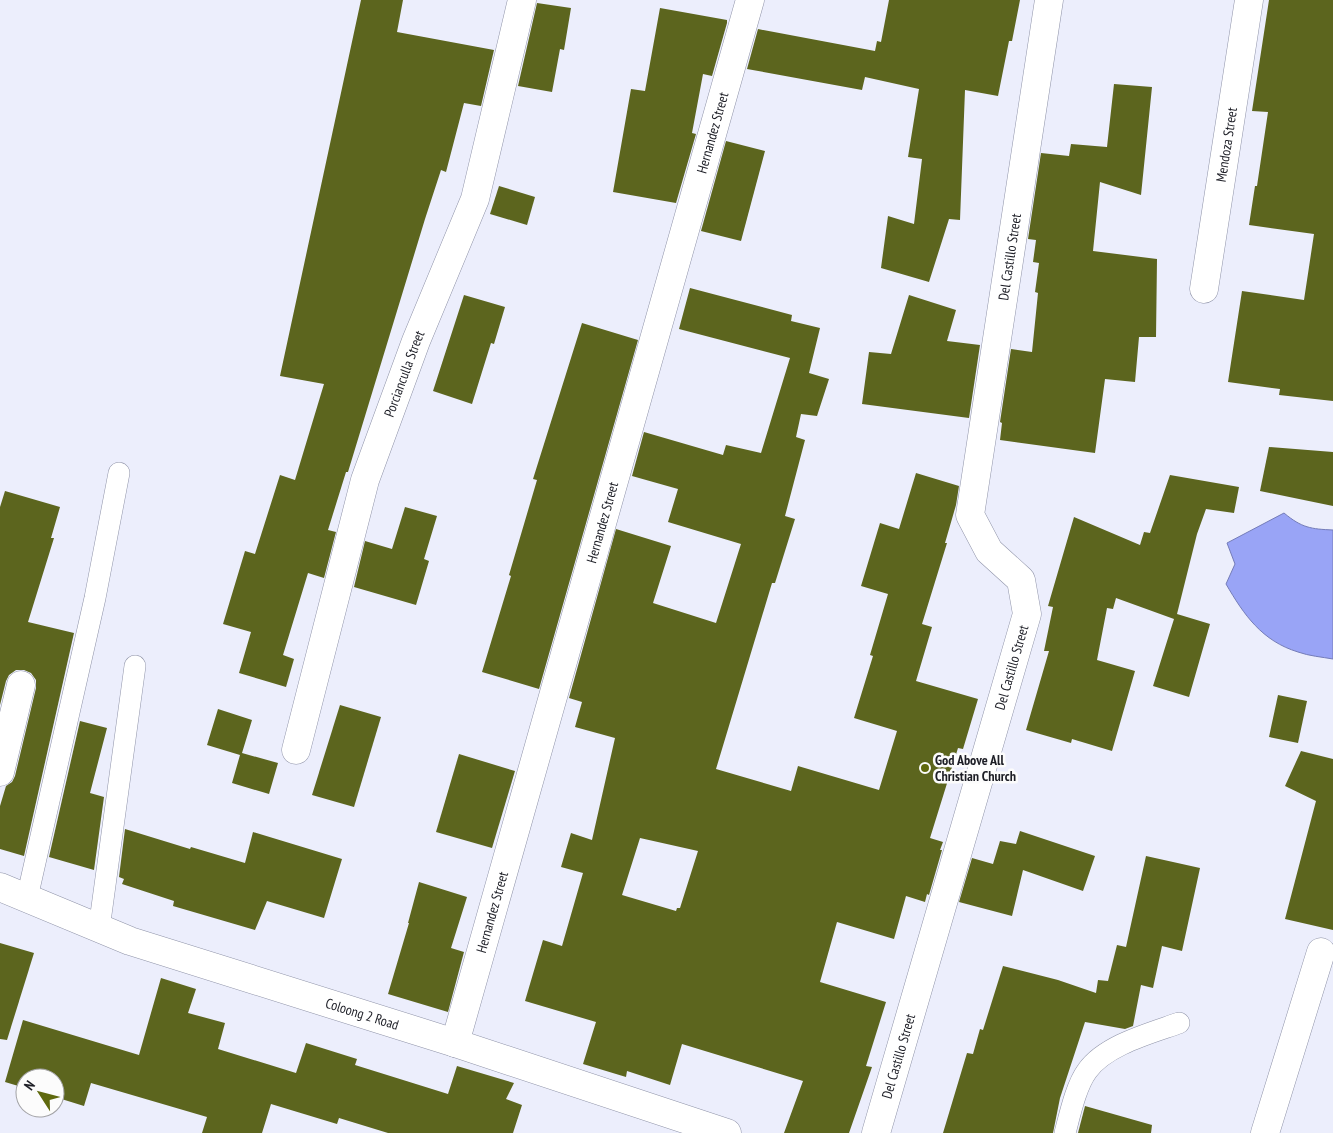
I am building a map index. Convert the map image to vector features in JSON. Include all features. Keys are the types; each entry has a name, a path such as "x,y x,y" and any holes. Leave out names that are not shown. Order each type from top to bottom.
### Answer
{"street":[{"name":"Porcianculla Street","path":"296,750 365,480 416,341 475,199 522,0"},
{"name":"Hernandez Street","path":"454,1043 750,0"},
{"name":"Del Castillo Street","path":"876,1133 1027,614 1021,580 989,551 970,515 1049,0"},
{"name":"Mendoza Street","path":"1204,289 1249,0"},
{"path":"0,772 21,685"},
{"name":"Coloong 2 Road","path":"0,887 130,942 454,1043 727,1133"},
{"path":"1265,1133 1321,952"}],"lane":[{"path":"27,898 95,598 119,473"},
{"path":"99,929 135,666"},
{"path":"1065,1133 1075,1099 1088,1070 1105,1054 1126,1042 1180,1023"}],"water":[{"path":"1284,513 1307,527 1333,530 1333,659 1302,653 1285,647 1264,634 1247,616 1226,584 1235,564 1227,543"}],"building":[{"path":"361,0 403,0 397,32 494,50 481,106 464,103 446,172 441,170 425,219 348,472 346,472 328,530 336,532 324,578 308,573 283,655 294,659 286,687 239,673 251,632 223,624 245,551 255,554 280,475 295,480 324,384 280,376"},
{"path":"889,0 1020,0 1012,41 1009,41 998,96 965,90 960,220 949,219 929,282 881,268 888,216 914,224 922,159 908,157 919,89 865,77 862,90 747,69 758,29 875,51 877,41 881,42"},
{"path":"1269,0 1333,0 1333,401 1279,395 1280,389 1228,382 1242,291 1304,300 1314,234 1249,225 1268,112 1252,111"},
{"path":"537,3 571,8 564,50 560,49 552,92 518,86"},
{"path":"660,8 727,20 712,76 703,74 692,133 696,134 676,203 613,192 631,89 645,91"},
{"path":"1114,84 1152,87 1141,195 1100,182 1093,251 1157,259 1156,337 1139,337 1135,382 1105,379 1095,453 1000,440 1002,423 1000,422 1011,349 1032,352 1038,293 1035,292 1039,263 1033,262 1036,240 1028,239 1041,153 1069,156 1071,144 1107,147"},
{"path":"726,141 765,151 741,241 701,231"},
{"path":"499,186 535,197 527,225 490,214"},
{"path":"690,288 792,315 791,321 820,328 809,373 829,379 817,416 801,414 796,437 805,440 785,516 795,519 775,583 772,583 716,769 791,791 798,766 879,790 897,731 854,718 873,656 870,655 888,594 861,586 880,523 899,529 916,473 959,486 956,505 945,543 947,543 922,624 932,627 916,681 978,699 963,749 958,748 930,838 943,842 929,895 927,894 925,902 906,896 894,939 837,922 820,982 886,1002 866,1066 872,1067 849,1133 784,1133 803,1081 682,1044 670,1085 627,1071 626,1077 583,1064 596,1022 525,1001 543,940 562,946 583,873 561,867 571,833 592,840 615,738 575,727 582,702 569,698 616,529 671,546 653,603 716,623 741,544 668,522 678,489 632,476 644,432 723,455 726,445 761,453 790,358 679,329","holes":["640,838 698,851 680,908 677,908 676,911 622,895"]},
{"path":"464,295 505,307 494,344 491,343 472,404 433,391"},
{"path":"909,295 956,310 947,341 980,345 969,418 862,404 869,352 891,354"},
{"path":"582,323 638,340 539,689 482,672 537,480 533,479"},
{"path":"1269,447 1333,452 1333,506 1260,491"},
{"path":"1170,475 1239,487 1234,513 1206,509 1197,534 1177,614 1210,624 1189,697 1153,686 1174,619 1116,598 1113,609 1107,608 1097,660 1135,671 1112,751 1072,739 1071,743 1026,730 1049,651 1044,651 1053,607 1048,606 1074,517 1140,545 1144,532 1150,533"},
{"path":"5,491 60,507 51,538 54,538 28,622 74,633 24,856 0,849 0,806 6,786 12,782 15,776 36,688 36,680 31,673 24,670 16,670 9,675 6,681 0,705 0,507"},
{"path":"405,507 437,516 424,559 429,561 416,605 354,587 365,541 392,549"},
{"path":"1278,695 1307,701 1298,743 1269,737"},
{"path":"340,705 381,717 354,807 312,795"},
{"path":"218,709 252,720 242,753 278,763 269,794 232,783 240,755 207,745"},
{"path":"80,721 107,728 90,793 104,797 94,870 49,857"},
{"path":"1301,751 1333,759 1333,930 1285,919 1316,801 1285,786"},
{"path":"459,754 515,771 492,848 436,832"},
{"path":"125,829 190,849 191,847 245,863 253,832 342,859 324,918 267,901 255,930 173,906 174,901 122,884 124,879 119,877"},
{"path":"1020,831 1095,856 1083,891 1023,870 1012,916 959,902 972,858 993,864 1000,841 1016,844"},
{"path":"1146,856 1200,868 1182,951 1162,946 1153,988 1141,985 1133,1026 1125,1029 1085,1022 1060,1098 1053,1133 943,1133 967,1053 973,1054 980,1029 983,1030 1003,966 1058,980 1096,993 1098,980 1108,981 1117,945 1126,947"},
{"path":"419,882 467,897 451,948 464,952 448,1012 388,994"},
{"path":"0,943 34,953 7,1040 0,1039"},
{"path":"161,978 196,989 188,1013 225,1023 218,1049 296,1073 306,1043 357,1059 355,1065 448,1094 457,1066 514,1083 506,1099 522,1105 513,1133 388,1133 339,1118 337,1124 271,1104 262,1133 202,1133 207,1117 91,1083 84,1106 65,1100 65,1068 15,1068 15,1085 5,1082 23,1020 139,1055"},
{"path":"1085,1106 1152,1125 1151,1133 1078,1133"}],"place":[{"name":"God Above All Christian Church","path":"925,768"}]}
